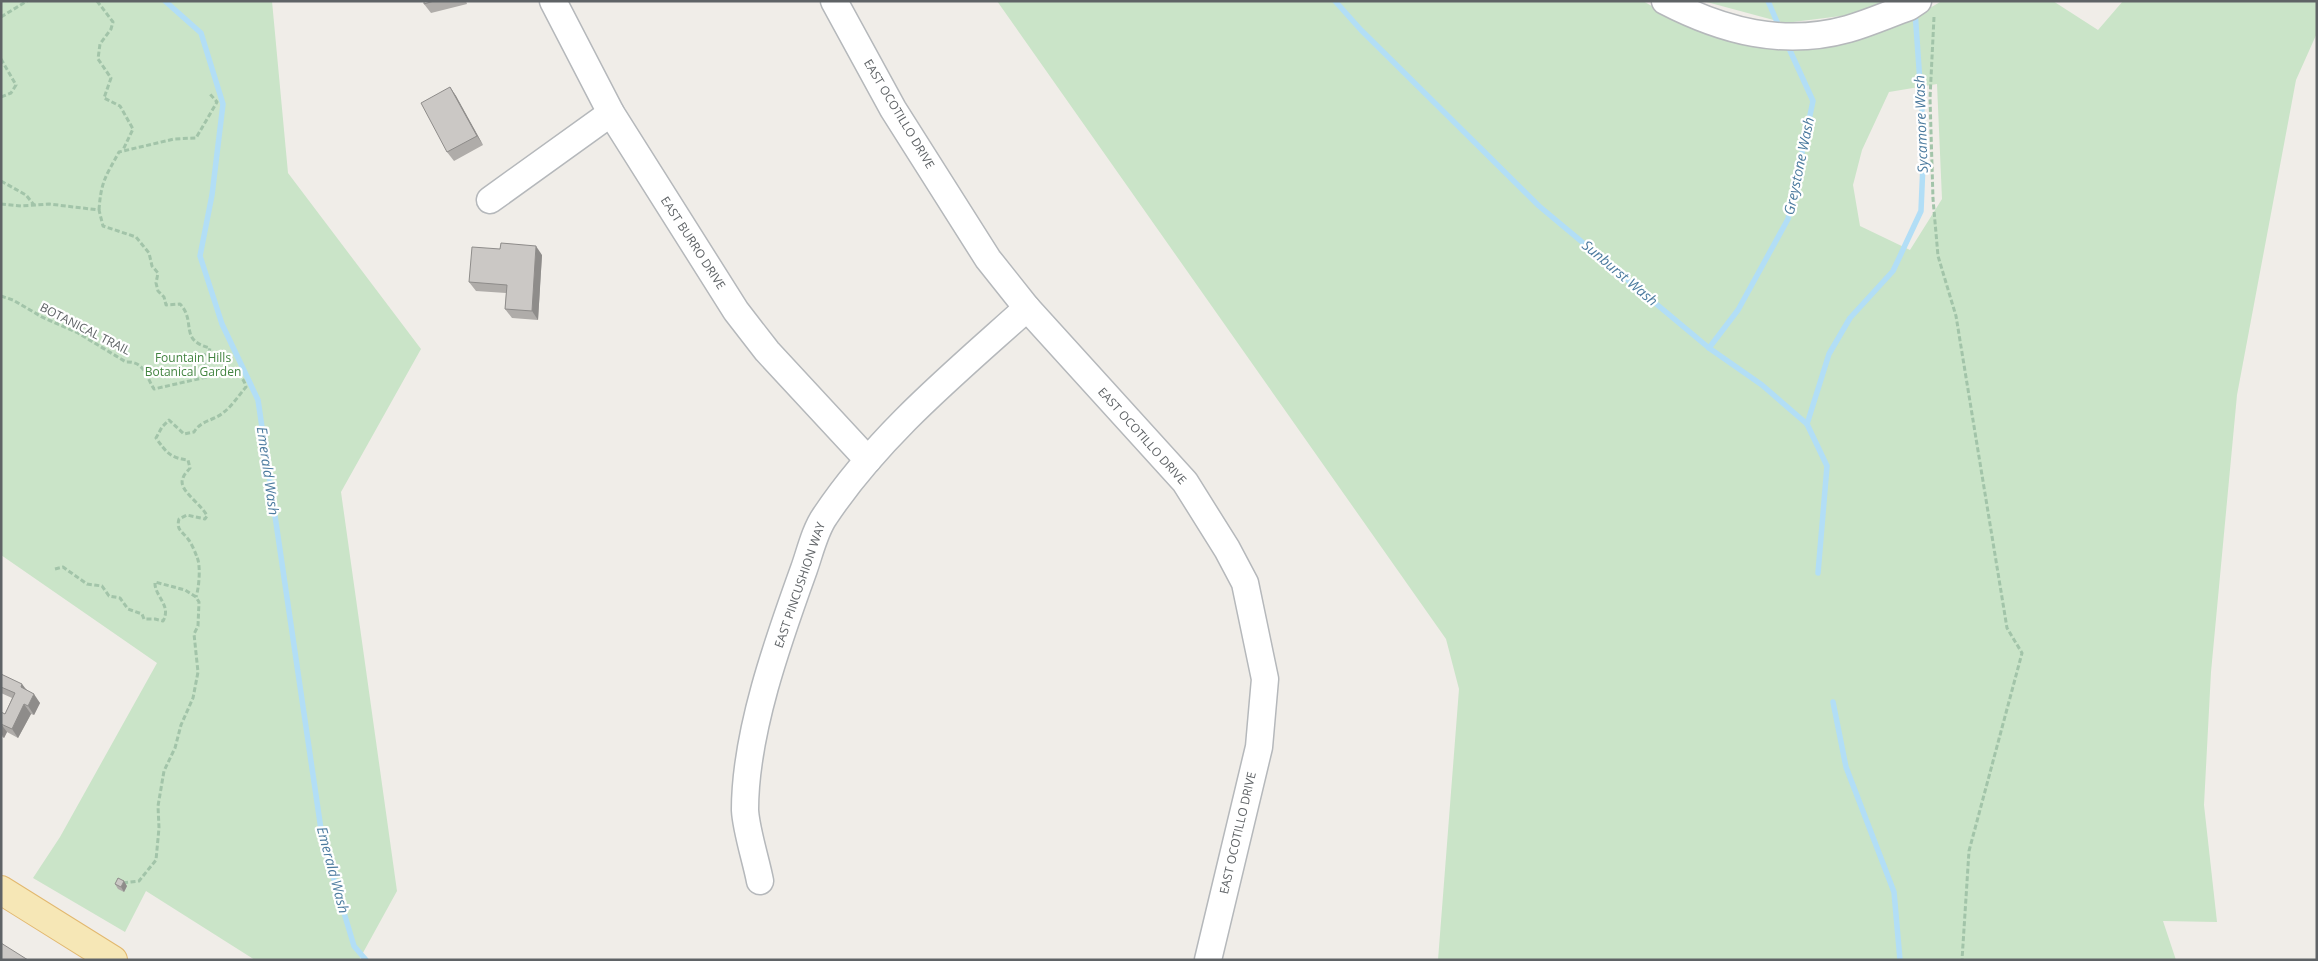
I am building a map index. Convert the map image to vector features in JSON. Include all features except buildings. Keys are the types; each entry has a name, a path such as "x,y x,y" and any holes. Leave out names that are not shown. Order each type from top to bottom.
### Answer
{"main road":[{"path":"1,890 113,960"}],"street":[{"name":"EAST BURRO DRIVE","path":"553,1 610,113 736,311 767,351 868,460"},
{"name":"EAST OCOTILLO DRIVE","path":"834,1 893,108 988,259 1027,308 1185,482 1227,549 1245,583 1265,679 1259,747 1208,960"},
{"path":"1665,1 1692,15 1734,30 1772,36 1810,35 1847,29 1910,7 1926,6"},
{"path":"490,200 610,113"},
{"name":"EAST PINCUSHION WAY","path":"760,881 745,812 751,751 768,679 795,594 823,518 868,460 923,402 1027,308"}],"path":[{"path":"1,17 28,1"},
{"path":"97,1 113,22 111,29 100,44 98,59 111,78 104,98 120,106 133,128 122,151"},
{"path":"1926,6 1932,199 1938,256 1956,316 2007,628 2022,653 1969,851 1962,960"},
{"path":"1,59 16,85 11,93 1,97"},
{"path":"208,377 206,371 209,368 204,362 204,356 209,352 210,348 193,340 189,334 189,317 180,304 166,305 164,297 158,291 156,283 158,273 152,266 149,253 136,237 103,226 99,210 105,174 119,152 174,139 196,138 217,102 210,94"},
{"path":"1,181 26,195 34,205"},
{"path":"1,204 56,205 99,210"},
{"name":"BOTANICAL TRAIL","path":"1,296 14,300 42,317 78,333 126,362 131,362 146,370 154,389 233,371 240,374 246,387 226,411 198,426 194,432 184,434 170,420 162,427 156,438 166,454 174,458 188,460 190,468 181,484 183,490 194,499 207,516 205,519 198,519 187,515 179,519 178,524 178,529 190,543 198,562 199,584 196,597 199,615 198,626 194,634 198,658 196,685 194,698 181,725 175,748 164,771 158,806 159,828 156,860 139,881 116,884"},
{"path":"55,569 64,567 87,584 102,586 109,596 120,598 128,609 142,614 144,619 155,618 158,621 163,621 166,616 165,605 155,587 155,582 175,586 196,597"}],"green space":[{"name":"Fountain Hills Botanical Garden","path":"1,1 272,1 288,173 421,349 341,492 397,891 359,960 255,960 146,891 125,932 33,878 60,837 157,663 1,555"},
{"path":"997,1 1643,1 1676,20 1779,46 1857,40 1907,21 1942,1 2053,1 2098,30 2123,1 2317,1 2317,33 2296,80 2237,395 2211,672 2204,805 2217,922 2163,921 2176,960 1438,960 1459,689 1446,639","holes":["1937,84 1942,199 1910,250 1860,226 1853,185 1862,150 1889,92"]},
{"path":"1703,1 1888,1 1849,15 1785,23"}],"waterway":[{"name":"Emerald Wash","path":"165,1 201,33 223,104 212,195 200,256 222,324 258,400 323,843 354,946 366,960"},
{"name":"Sunburst Wash","path":"1335,1 1361,30 1539,206 1709,348 1762,385 1807,424 1827,466 1818,573"},
{"name":"Greystone Wash","path":"1768,1 1780,29"},
{"name":"Sycamore Wash","path":"1807,424 1829,354 1850,318 1893,271 1921,211 1924,140 1915,11"},
{"name":"Greystone Wash","path":"1709,348 1738,310 1788,219 1813,101 1787,44"},
{"path":"1833,702 1846,767 1894,892 1900,960"}]}
